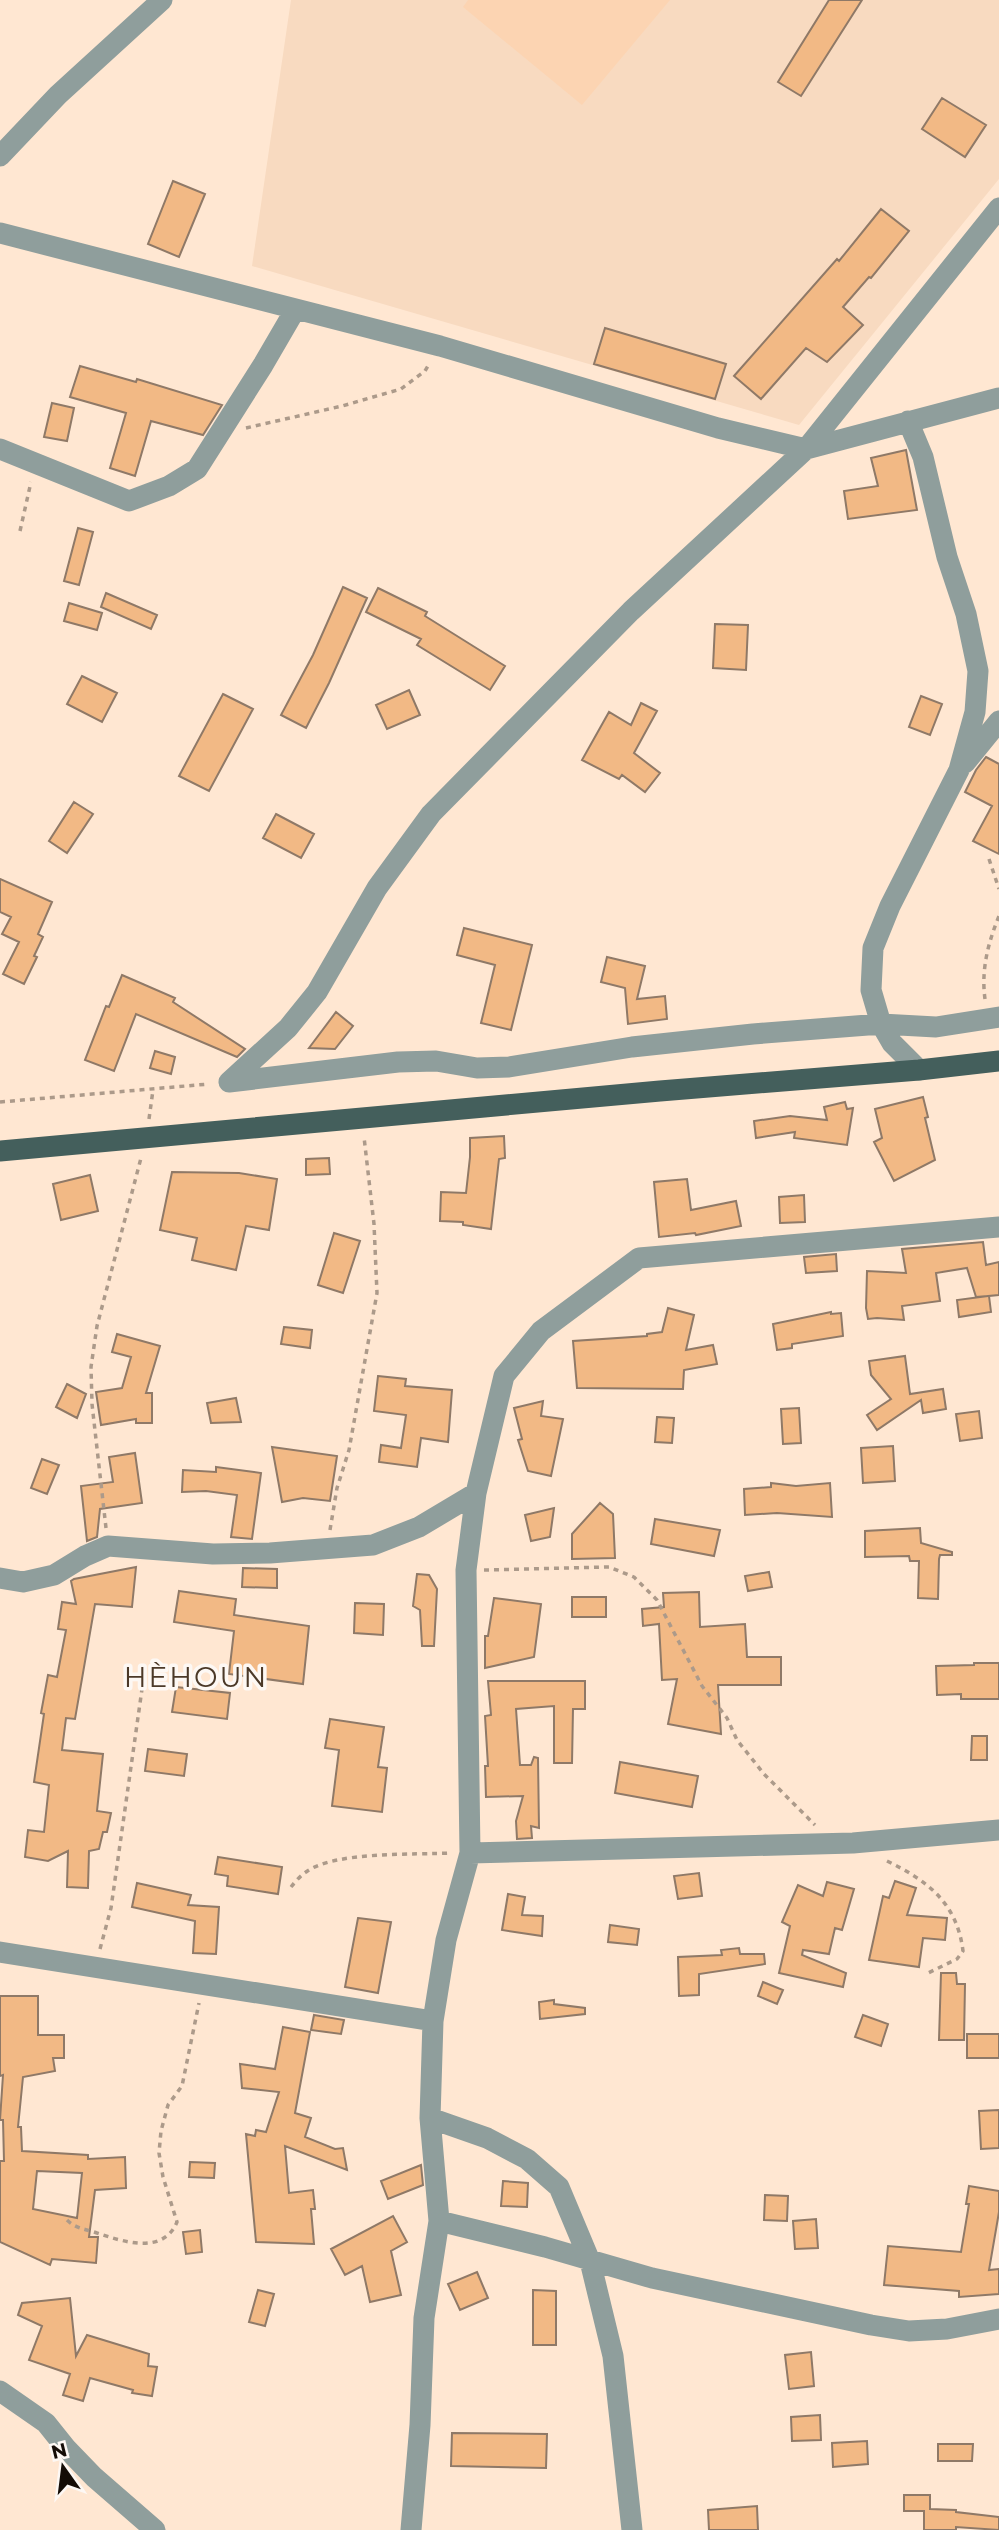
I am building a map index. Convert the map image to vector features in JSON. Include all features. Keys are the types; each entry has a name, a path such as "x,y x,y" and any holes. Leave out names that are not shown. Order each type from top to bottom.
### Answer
{"main road":[{"path":"0,1151 999,1061"}],"street":[{"path":"0,156 58,95 162,0"},
{"path":"229,1082 288,1028 317,992 377,888 431,814 631,611 806,449 999,208"},
{"path":"0,233 440,346 718,428 806,449 999,398"},
{"path":"0,449 129,501 169,486 197,469 295,310"},
{"path":"908,421 923,457 978,671 975,712 959,770 890,906 873,948 871,990 881,1024 892,1043 919,1070"},
{"path":"959,770 999,721"},
{"path":"229,1082 398,1062 436,1060 477,1068 509,1067 632,1047 753,1034 881,1024 936,1027 994,1018"},
{"path":"411,2530 421,2425 424,2318 439,2221 430,2118 433,2021 446,1940 470,1853 466,1570 476,1493 504,1376 541,1331 639,1258 999,1227"},
{"path":"0,1578 23,1582 54,1575 108,1546 214,1554 270,1553 373,1545 419,1527 476,1493"},
{"path":"470,1853 853,1843 999,1830"},
{"path":"0,1952 433,2021"},
{"path":"430,2118 487,2138 527,2159 559,2188 590,2261 612,2356 632,2530"},
{"path":"439,2221 545,2247 652,2278 844,2320 909,2331 947,2329 999,2319"},
{"path":"0,2391 46,2423 94,2477 155,2530"}],"path":[{"path":"220,434 342,406 401,389 425,371 440,346"},
{"path":"20,531 35,461"},
{"path":"989,859 999,889"},
{"path":"994,1018 984,987 988,945 999,916"},
{"path":"0,1102 229,1082"},
{"path":"108,1546 92,1404 91,1367 97,1326 147,1136 153,1090"},
{"path":"329,1549 337,1488 349,1450 377,1293 374,1224 361,1120"},
{"path":"466,1570 609,1567 634,1577 657,1600 702,1686 727,1718 737,1740 764,1774 820,1829"},
{"path":"95,1968 111,1908 143,1682"},
{"path":"290,1887 306,1871 330,1861 374,1856 470,1853"},
{"path":"881,1859 925,1881 947,1906 960,1931 963,1951 957,1959 926,1974"},
{"path":"67,2220 74,2227 126,2243 149,2243 164,2239 172,2233 177,2222 163,2177 159,2153 160,2131 167,2105 182,2086 203,1985"}],"shaded area":[{"path":"291,0 999,0 999,179 799,425 252,266"},
{"path":"468,0 670,0 582,105 463,7"}],"building":[{"path":"829,0 862,0 801,96 778,82"},
{"path":"942,98 986,125 965,157 922,129"},
{"path":"173,181 205,194 179,257 148,244"},
{"path":"881,209 909,231 871,278 869,277 843,307 863,325 827,362 806,348 761,399 734,376 837,259 839,261"},
{"path":"605,328 726,364 715,399 594,364"},
{"path":"80,366 136,382 137,379 222,405 203,435 151,421 135,476 110,468 126,413 70,397"},
{"path":"52,403 74,408 67,441 44,437"},
{"path":"906,450 917,510 848,519 844,491 878,486 871,458"},
{"path":"78,528 93,532 79,585 64,581"},
{"path":"343,587 367,598 306,728 281,715 313,655"},
{"path":"378,588 427,612 425,616 505,666 490,690 417,645 421,639 366,612"},
{"path":"106,593 157,615 151,629 101,607"},
{"path":"69,603 102,613 97,630 64,621"},
{"path":"715,624 748,625 746,670 713,668"},
{"path":"82,676 117,693 102,722 67,704"},
{"path":"409,690 420,715 387,729 376,705"},
{"path":"223,694 253,709 209,791 179,776"},
{"path":"921,696 942,704 930,735 909,727"},
{"path":"641,703 657,711 634,753 660,773 645,792 622,775 619,779 582,760 609,712 631,725"},
{"path":"986,757 999,764 999,854 973,841 992,806 965,792"},
{"path":"74,802 93,814 67,853 49,841"},
{"path":"276,814 314,834 301,858 263,838"},
{"path":"0,879 52,902 38,934 43,937 34,956 37,957 24,984 3,974 19,942 2,934 11,917 0,912"},
{"path":"464,928 532,945 511,1030 481,1023 495,965 457,955"},
{"path":"607,957 645,966 637,999 665,996 667,1019 628,1024 625,988 601,982"},
{"path":"122,975 175,998 173,1002 245,1049 237,1057 136,1014 114,1071 85,1060 106,1006 109,1007"},
{"path":"336,1012 353,1026 335,1049 309,1048"},
{"path":"155,1051 175,1057 171,1074 150,1068"},
{"path":"923,1097 935,1160 894,1181 874,1142 882,1138 875,1109"},
{"path":"845,1102 847,1109 853,1108 847,1145 794,1138 795,1132 756,1138 754,1121 790,1116 827,1120 824,1107"},
{"path":"504,1136 505,1158 499,1159 491,1229 463,1225 463,1222 440,1221 441,1192 466,1193 470,1138"},
{"path":"329,1158 330,1174 306,1175 306,1159"},
{"path":"172,1172 239,1173 277,1179 269,1230 246,1226 236,1270 192,1260 197,1238 160,1230"},
{"path":"90,1175 98,1211 61,1220 53,1184"},
{"path":"687,1179 691,1210 736,1201 741,1226 696,1235 659,1237 654,1182"},
{"path":"804,1195 805,1222 780,1223 779,1197"},
{"path":"334,1233 360,1241 343,1293 318,1285"},
{"path":"983,1242 986,1265 999,1262 999,1295 989,1296 991,1312 959,1317 957,1300 988,1296 976,1297 967,1268 936,1273 940,1301 902,1306 904,1320 868,1319 867,1271 906,1273 902,1249"},
{"path":"836,1254 837,1271 806,1273 804,1257"},
{"path":"668,1308 694,1315 686,1350 713,1345 717,1364 684,1370 683,1389 577,1388 573,1341 647,1336 662,1332"},
{"path":"831,1312 841,1313 843,1336 792,1344 792,1348 777,1350 773,1324"},
{"path":"284,1327 312,1330 310,1348 281,1344"},
{"path":"117,1334 160,1346 146,1393 152,1393 152,1423 136,1423 136,1419 101,1425 96,1392 122,1388 131,1357 112,1352"},
{"path":"905,1356 910,1394 943,1389 946,1409 923,1413 921,1400 877,1430 867,1415 891,1399 871,1375 869,1361"},
{"path":"378,1376 406,1379 405,1386 452,1390 448,1442 421,1438 417,1467 379,1462 381,1445 401,1448 406,1415 374,1411"},
{"path":"67,1384 86,1394 77,1418 56,1407"},
{"path":"236,1398 241,1422 211,1423 207,1403"},
{"path":"543,1401 541,1416 563,1419 551,1476 528,1471 518,1440 522,1439 514,1408"},
{"path":"799,1408 801,1443 783,1444 781,1409"},
{"path":"979,1411 982,1438 960,1441 956,1414"},
{"path":"657,1417 674,1418 672,1443 655,1442"},
{"path":"893,1446 895,1481 863,1483 861,1448"},
{"path":"272,1447 337,1456 330,1501 303,1498 282,1502"},
{"path":"135,1453 142,1503 100,1509 97,1537 87,1541 81,1486 113,1482 109,1457"},
{"path":"42,1459 59,1465 47,1494 31,1488"},
{"path":"216,1467 261,1473 252,1539 231,1537 237,1495 206,1491 182,1492 183,1470 216,1472"},
{"path":"771,1483 796,1486 830,1483 832,1517 777,1513 745,1515 744,1489 771,1487"},
{"path":"600,1503 613,1514 615,1558 572,1559 572,1534"},
{"path":"554,1508 550,1537 531,1541 525,1515"},
{"path":"655,1519 720,1530 714,1556 651,1544"},
{"path":"920,1528 921,1543 952,1552 952,1555 940,1555 938,1599 918,1598 919,1561 910,1561 909,1556 865,1557 865,1531"},
{"path":"136,1567 132,1607 95,1604 75,1719 66,1718 62,1750 103,1754 97,1811 111,1813 107,1832 103,1832 99,1849 89,1851 88,1888 67,1887 68,1851 48,1861 25,1857 28,1830 44,1832 49,1785 34,1782 48,1675 57,1677 66,1630 58,1629 62,1602 76,1604 71,1581 74,1579"},
{"path":"243,1568 277,1569 277,1588 242,1587"},
{"path":"769,1572 772,1587 748,1591 745,1576"},
{"path":"417,1574 429,1575 437,1589 434,1646 422,1646 420,1610 413,1606"},
{"path":"179,1591 236,1599 234,1615 309,1626 303,1684 229,1674 234,1631 174,1622"},
{"path":"699,1592 700,1627 745,1624 747,1657 781,1657 781,1685 718,1685 721,1734 668,1724 677,1679 662,1680 659,1624 643,1626 642,1609 664,1607 663,1593"},
{"path":"572,1597 606,1597 606,1617 572,1617"},
{"path":"494,1598 541,1604 534,1657 485,1668 485,1636 488,1636"},
{"path":"355,1603 384,1604 383,1635 354,1633"},
{"path":"999,1663 999,1699 961,1699 961,1694 937,1695 936,1666"},
{"path":"488,1681 585,1681 585,1709 573,1709 572,1763 554,1763 554,1706 516,1709 520,1765 531,1765 534,1757 538,1758 539,1828 531,1826 532,1838 517,1839 516,1821 523,1796 486,1797 485,1766 488,1766 485,1716 491,1715"},
{"path":"176,1687 230,1693 227,1719 172,1712"},
{"path":"330,1719 384,1727 378,1767 387,1768 382,1812 332,1806 339,1750 325,1748"},
{"path":"972,1736 987,1736 987,1760 971,1760"},
{"path":"148,1749 187,1754 184,1776 145,1771"},
{"path":"620,1762 698,1776 692,1807 615,1793"},
{"path":"218,1857 282,1867 278,1894 227,1886 228,1876 215,1874"},
{"path":"699,1873 702,1896 678,1899 674,1876"},
{"path":"895,1881 916,1888 907,1915 947,1918 945,1940 923,1938 919,1967 869,1960 883,1896 889,1898"},
{"path":"827,1882 854,1889 842,1930 835,1928 829,1954 803,1950 802,1955 846,1973 843,1987 779,1973 790,1926 782,1922 798,1885 823,1896"},
{"path":"137,1883 191,1895 188,1905 219,1907 216,1954 193,1953 195,1921 132,1907"},
{"path":"508,1894 525,1897 522,1915 543,1916 542,1936 502,1930"},
{"path":"358,1918 391,1922 378,1993 345,1987"},
{"path":"610,1925 639,1929 637,1945 608,1942"},
{"path":"739,1948 740,1954 764,1954 765,1964 699,1974 699,1995 679,1996 678,1957 722,1955 721,1950"},
{"path":"941,1973 956,1973 957,1984 965,1984 964,2040 939,2040"},
{"path":"763,1982 783,1990 777,2004 758,1996"},
{"path":"0,1996 38,1996 38,2035 64,2035 64,2058 53,2058 55,2071 23,2077 18,2127 21,2127 22,2151 88,2155 88,2159 125,2157 126,2188 95,2190 89,2237 98,2237 96,2263 52,2259 50,2265 0,2242 0,2161 4,2161 3,2120 0,2120 3,2075 0,2076","holes":["37,2171 82,2173 77,2218 33,2209"]},
{"path":"554,2000 554,2004 585,2008 585,2014 540,2019 539,2002"},
{"path":"314,2015 344,2020 341,2034 311,2030"},
{"path":"863,2015 888,2024 881,2046 855,2037"},
{"path":"283,2027 310,2032 295,2113 311,2118 305,2137 335,2149 343,2148 347,2170 285,2146 289,2193 313,2190 315,2209 311,2209 314,2244 256,2242 246,2134 255,2136 256,2130 266,2132 279,2092 242,2088 240,2064 275,2069"},
{"path":"967,2034 999,2034 999,2058 967,2058"},
{"path":"999,2110 999,2148 981,2149 979,2111"},
{"path":"190,2162 215,2163 214,2178 189,2177"},
{"path":"421,2165 423,2185 388,2199 381,2181"},
{"path":"503,2181 528,2183 527,2207 501,2206"},
{"path":"969,2186 999,2191 999,2212 989,2270 999,2269 999,2294 959,2297 959,2291 884,2285 888,2246 961,2252 969,2204 966,2204"},
{"path":"765,2195 788,2196 787,2221 764,2220"},
{"path":"393,2216 407,2242 391,2251 401,2295 370,2302 362,2266 345,2275 331,2249"},
{"path":"816,2219 818,2248 795,2249 793,2221"},
{"path":"200,2230 202,2252 186,2254 183,2232"},
{"path":"477,2272 488,2298 460,2310 448,2284"},
{"path":"258,2290 274,2294 265,2326 249,2322"},
{"path":"533,2290 556,2291 556,2345 533,2345"},
{"path":"70,2298 76,2356 87,2335 149,2354 148,2366 157,2367 152,2396 132,2393 133,2390 90,2378 83,2401 63,2395 70,2374 29,2360 42,2326 18,2315 22,2303"},
{"path":"811,2352 814,2386 789,2389 785,2355"},
{"path":"820,2415 821,2440 792,2441 791,2417"},
{"path":"452,2433 547,2434 546,2468 451,2466"},
{"path":"867,2441 868,2464 833,2467 832,2443"},
{"path":"938,2444 973,2444 972,2461 938,2461"},
{"path":"904,2495 930,2495 930,2509 999,2517 999,2530 956,2527 956,2530 924,2530 924,2511 904,2511"},
{"path":"757,2506 758,2530 709,2530 708,2510"}],"district":[{"name":"HÈHOUN","path":"196,1677"}]}
